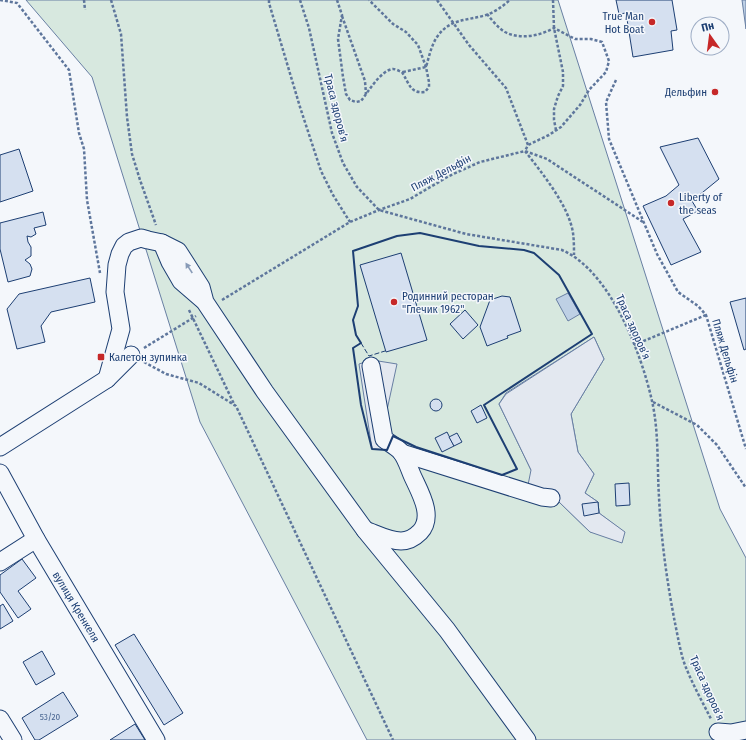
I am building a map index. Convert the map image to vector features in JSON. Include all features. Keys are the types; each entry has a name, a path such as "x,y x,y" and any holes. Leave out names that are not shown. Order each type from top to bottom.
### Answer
{"street":[{"path":"107,380 121,329 115,292 116,272 120,254 124,246 135,239 141,238 162,243 178,252 201,287 207,305 265,392 365,530 447,630 527,740"},
{"path":"0,447 107,380 132,355"},
{"path":"371,366 384,439 402,453 542,497 551,498"},
{"path":"365,530 388,539 400,541 417,535 425,524 426,517 423,500 402,453"},
{"name":"вулиця Кренкеля","path":"0,473 36,539 156,740"},
{"path":"0,562 36,539"},
{"path":"0,719 13,740"},
{"path":"718,732 731,733 746,730"}],"path":[{"path":"0,0 17,3 69,70 79,133 84,149 86,200 100,274"},
{"path":"84,0 85,10"},
{"path":"111,0 121,34 127,117 132,154 162,243"},
{"path":"269,0 321,171 333,195 350,222"},
{"name":"Траса здоров’я","path":"300,0 309,28 332,133 343,163 357,187 379,210 466,234 562,250 574,255 585,265 608,292 634,345 652,402 655,426 659,506 667,576 675,624 686,669 718,732"},
{"path":"337,0 365,81 366,94"},
{"path":"368,0 393,24 406,32 418,45 426,66 429,87 425,92 414,90 409,85 402,72"},
{"path":"437,0 469,45 506,88 528,145"},
{"path":"426,66 436,38 453,22 487,14 501,7 510,0"},
{"path":"553,0 554,28 563,72 563,86 554,109 556,130"},
{"path":"487,14 504,31 516,36 528,36 546,32 554,28"},
{"path":"342,15 338,39 346,94 350,100 356,102 361,101 382,74 388,70 395,69 402,72 426,66"},
{"path":"525,151 528,145 561,127 580,105 596,81 606,72 610,61 602,42 591,39 575,39 554,28"},
{"name":"Пляж Дельфін","path":"616,80 606,102 609,139 643,222 678,292 698,306 706,315 746,450"},
{"path":"525,151 547,159 643,222"},
{"path":"525,151 558,198 568,217 573,233 574,255"},
{"name":"Пляж Дельфін","path":"132,355 193,318 207,305 350,222 410,199 449,176 480,162 525,151"},
{"path":"186,305 236,406 393,740"},
{"path":"634,345 706,315"},
{"path":"132,355 166,374 199,383 236,406"},
{"path":"652,402 696,425 702,430 717,444 746,488"}],"shaded area":[{"path":"26,0 558,0 720,509 746,558 746,740 367,740 200,422 92,77","holes":["594,337 604,359 571,414 578,452 594,474 585,493 598,502 599,513 624,532 590,532 558,501 531,470 499,404 506,393"]},
{"path":"594,337 604,359 571,414 578,452 594,474 585,493 598,502 599,513 625,532 622,543 590,532 558,501 528,485 531,470 499,404 506,394"},
{"path":"372,360 397,364 387,410 387,450 372,449 359,364"}],"water":[{"path":"742,0 746,0 746,29"},
{"path":"568,293 580,314 568,321 556,299"}],"building":[{"name":"True Man Hot Boat","path":"616,0 672,0 677,30 671,31 673,50 633,57 626,13 619,14"},
{"name":"Liberty of the seas","path":"698,138 719,179 692,201 698,211 683,219 701,252 671,265 643,206 666,196 679,185 660,147"},
{"path":"19,149 33,191 0,202 0,155"},
{"path":"43,212 46,225 34,228 36,234 31,237 27,236 31,247 31,256 25,260 30,264 32,269 30,276 8,282 0,249 0,223"},
{"name":"Родинний ресторан \"Глечик 1962\"","path":"401,253 427,340 386,352 360,265"},
{"path":"90,278 95,302 51,312 41,326 45,342 17,349 7,309 19,294"},
{"path":"502,296 510,297 521,331 487,346 480,327 490,300"},
{"path":"746,298 746,349 744,350 730,302"},
{"path":"465,310 478,325 463,339 450,324"},
{"path":"436,399 440,401 442,405 440,409 436,411 432,409 430,405 432,401"},
{"path":"481,405 487,418 477,423 471,411"},
{"path":"447,432 454,446 442,452 435,438"},
{"path":"457,433 462,442 454,446 449,437"},
{"path":"629,483 630,505 616,506 615,484"},
{"path":"598,502 599,513 584,516 582,504"},
{"path":"22,559 36,578 18,591 31,609 18,618 0,592 0,575"},
{"path":"3,604 13,621 0,629 0,606"},
{"path":"134,634 183,713 164,725 115,645"},
{"path":"42,651 55,674 36,685 23,662"},
{"path":"63,692 78,716 39,740 35,740 22,718"},
{"path":"135,724 145,740 110,740"}],"fence":[{"path":"361,343 369,356 385,351"}],"wall":[{"path":"420,233 479,246 524,250 534,253 559,275 592,334 484,405 517,469 502,475 416,447 393,436 387,450 372,449 361,405 353,348 361,343 356,335 353,320 358,306 353,251 397,236 420,233"}],"place":[{"name":"True Man Hot Boat","path":"652,22"},
{"name":"Дельфин","path":"715,92"},
{"name":"Liberty of the seas","path":"671,203"},
{"name":"Родинний ресторан \"Глечик 1962\"","path":"394,302"},
{"name":"Калетон зупинка","path":"101,357"}]}
